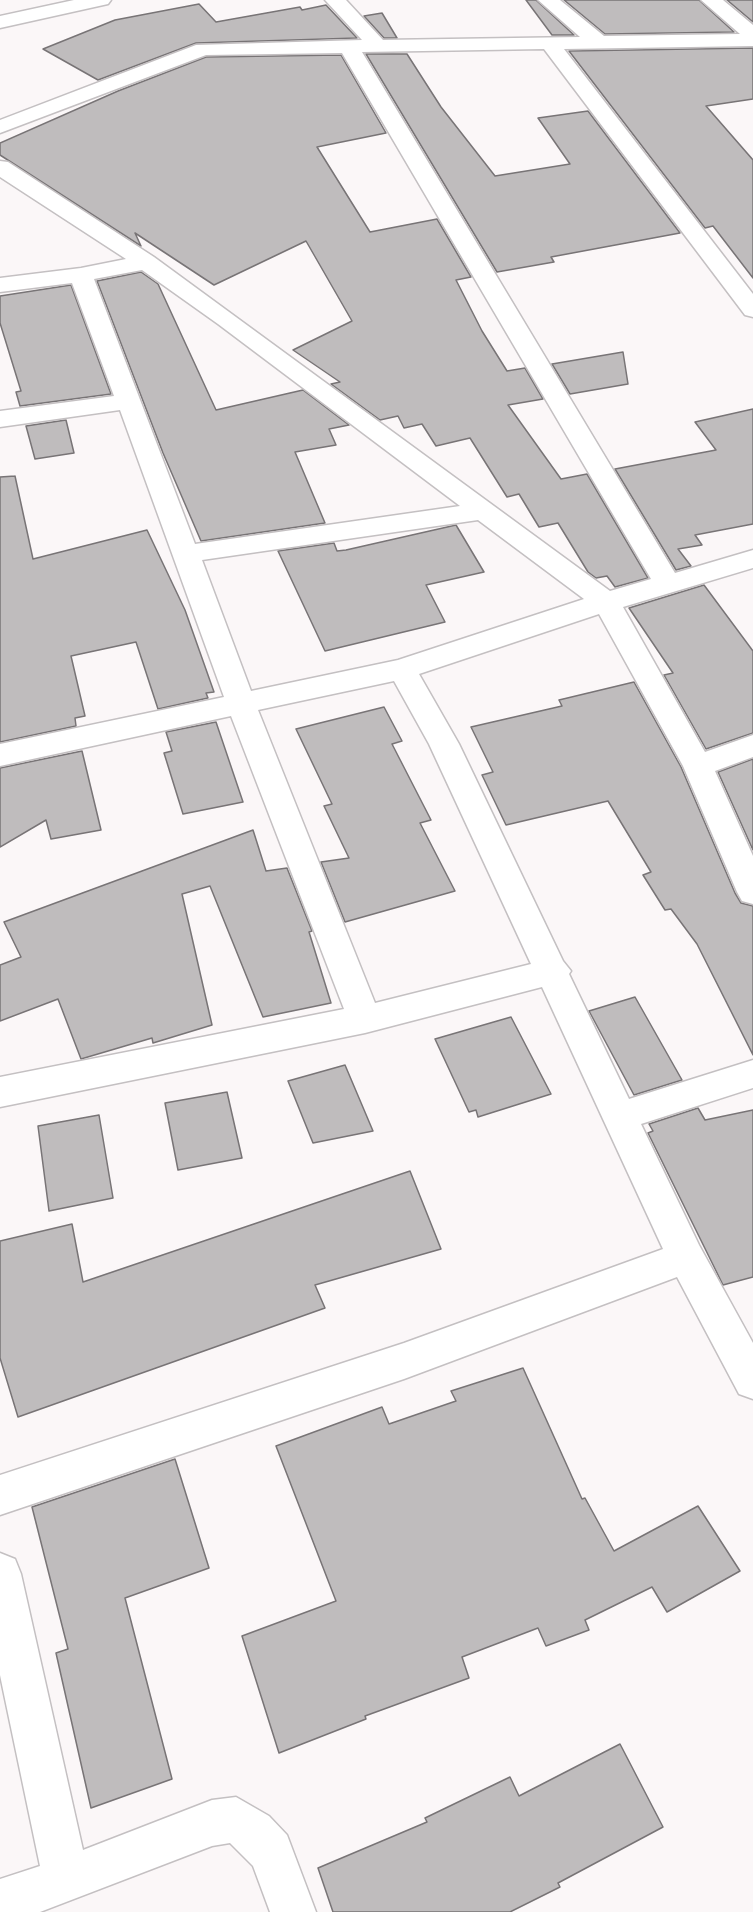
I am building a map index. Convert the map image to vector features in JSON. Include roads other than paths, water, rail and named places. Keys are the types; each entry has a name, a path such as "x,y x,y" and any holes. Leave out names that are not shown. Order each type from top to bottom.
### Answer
{"street":[{"path":"0,22 101,0"},
{"path":"335,0 379,47"},
{"path":"549,0 601,44"},
{"path":"711,0 753,35"},
{"path":"0,127 203,49 753,40"},
{"path":"550,45 753,310"},
{"path":"349,47 668,584"},
{"path":"0,167 146,262 606,602 698,766 753,892"},
{"path":"0,285 146,262"},
{"path":"81,274 241,703 365,1019"},
{"path":"0,419 129,401"},
{"path":"185,554 483,511"},
{"path":"0,755 402,669 606,602 753,559"},
{"path":"402,669 444,744 554,971 686,1257 753,1381"},
{"path":"698,766 753,746"},
{"path":"0,1092 365,1019 554,971"},
{"path":"621,1116 753,1074"},
{"path":"0,1495 404,1361 686,1257"},
{"path":"0,1574 66,1880"},
{"path":"0,1902 66,1880 212,1823 236,1820 253,1832 271,1851 293,1912"}]}
